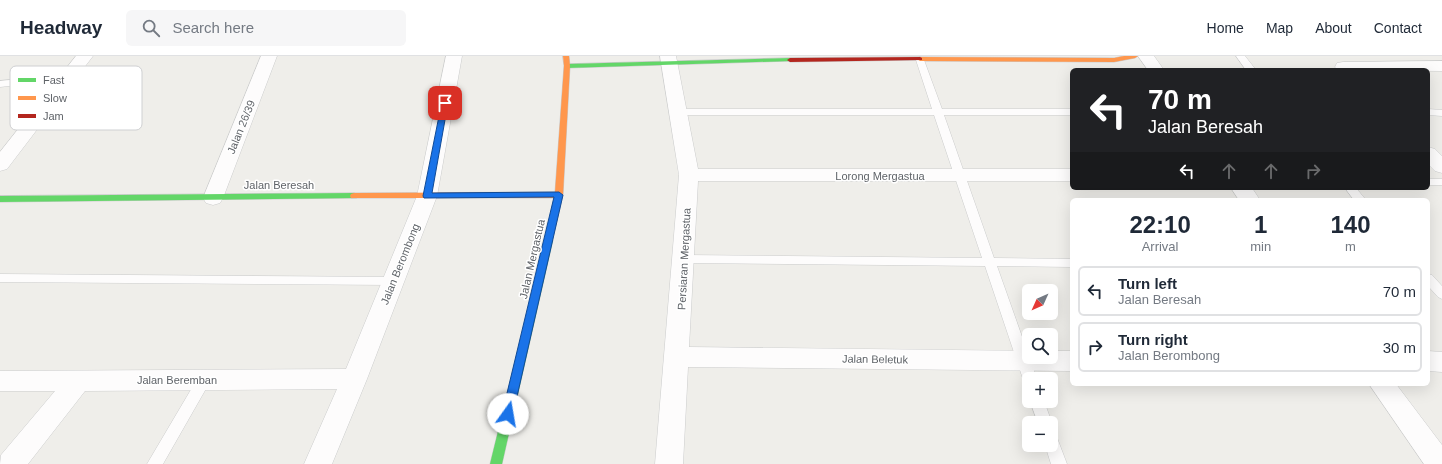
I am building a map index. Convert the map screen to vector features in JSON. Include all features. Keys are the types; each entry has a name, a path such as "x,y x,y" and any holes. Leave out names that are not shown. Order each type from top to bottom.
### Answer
{"street":[{"path":"78,66 85,56"},
{"name":"Jalan 26/39","path":"213,198 269,56"},
{"name":"Jalan Berombong","path":"318,464 394,281 427,196 454,56"},
{"name":"Jalan Mergastua","path":"496,464 559,195 566,56"},
{"path":"566,66 668,59 841,57 920,60 1114,60 1135,56"},
{"path":"1146,56 1155,68"},
{"name":"Persiaran Mergastua","path":"668,59 689,175 678,356 669,464"},
{"path":"1341,64 1442,66"},
{"path":"0,164 27,130"},
{"path":"1430,155 1442,167"},
{"name":"Lorong Mergastua","path":"689,175 1070,175"},
{"name":"Jalan Beresah","path":"0,199 559,195"},
{"name":"Jalan Beletuk","path":"678,356 1027,370 1070,361"},
{"path":"1430,362 1442,362"},
{"name":"Jalan Beremban","path":"0,381 354,379"},
{"path":"11,464 78,380"},
{"path":"1383,386 1440,464"}],"lane":[{"path":"1240,56 1249,68"},
{"path":"920,60 1027,370"},
{"path":"0,84 10,83"},
{"path":"677,112 1070,112"},
{"path":"1430,112 1442,113"},
{"path":"1430,182 1442,182"},
{"path":"1352,190 1358,198"},
{"path":"684,259 1070,263"},
{"path":"0,278 394,281"},
{"path":"1430,280 1442,294"},
{"path":"155,464 204,380"},
{"path":"1055,452 1059,464"}],"traffic: fast":[{"path":"567,66 790,60"},
{"path":"0,199 354,196"},
{"path":"496,464 549,240"}],"traffic: slow":[{"path":"549,240 559,195 567,66 566,56"},
{"path":"920,59 1114,60 1135,56"},
{"path":"354,196 559,195"}],"traffic: jam":[{"path":"790,60 920,59"}],"route":[{"path":"445,103 427,196 559,195 508,414"}]}
